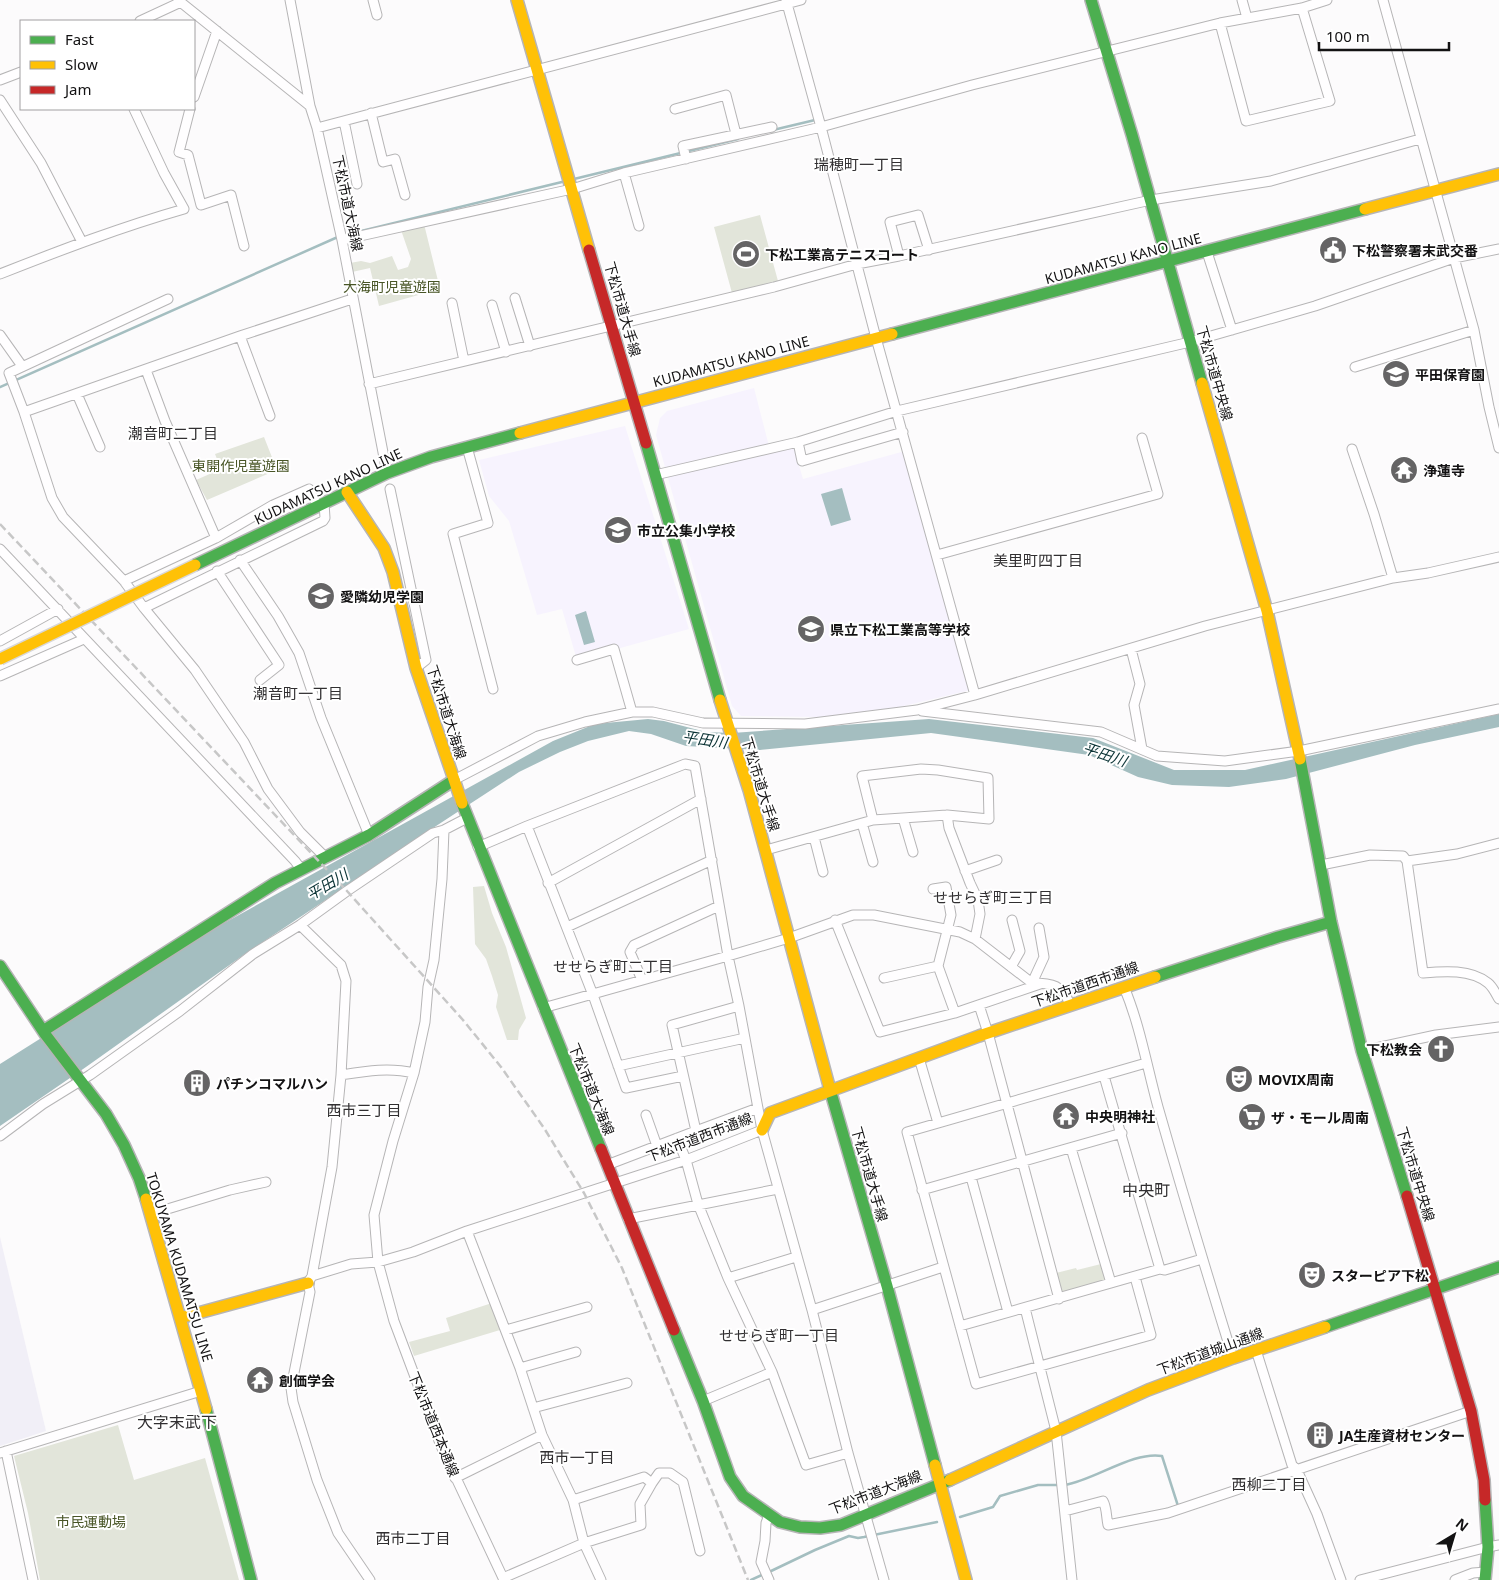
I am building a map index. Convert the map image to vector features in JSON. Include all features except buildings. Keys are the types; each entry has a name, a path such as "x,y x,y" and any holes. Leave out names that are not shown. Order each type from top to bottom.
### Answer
{"street":[{"name":"下松市道大海線","path":"290,0 310,106 317,128 342,240 386,473"},
{"path":"373,0 377,15"},
{"name":"下松市道大手線","path":"517,0 613,325 728,728 749,790 830,1090 887,1286 966,1580"},
{"path":"317,128 786,2 801,0"},
{"name":"下松市道中央線","path":"1091,0 1151,200 1267,612 1304,777 1331,922 1362,1051 1472,1411 1493,1546 1486,1576"},
{"path":"1242,0 1247,18"},
{"path":"342,240 572,189 624,173 821,127 972,85 1220,23 1302,8 1326,0"},
{"path":"1383,0 1474,330 1499,448"},
{"path":"142,20 179,1 310,106"},
{"path":"786,2 858,264 876,338 975,695"},
{"path":"1220,23 1246,121 1330,101 1302,8"},
{"path":"195,94 217,31"},
{"path":"0,80 20,72"},
{"path":"675,109 726,96 736,134"},
{"path":"0,100 41,163 82,242"},
{"path":"0,274 82,242 142,221 184,209 164,173 134,110"},
{"path":"190,110 179,152 188,155 201,205 232,195 244,246"},
{"path":"371,113 383,162 395,159 405,195"},
{"path":"344,121 357,184"},
{"path":"686,159 684,146 772,127"},
{"path":"369,384 774,287 858,264 1151,200 1271,181 1420,139"},
{"path":"624,173 639,226"},
{"name":"KUDAMATSU KANO LINE","path":"0,659 386,473 431,457 1499,174"},
{"path":"899,256 890,222 918,215 928,250"},
{"path":"656,475 798,442 897,411 1190,342 1315,306 1454,258 1499,249"},
{"path":"1207,252 1232,330"},
{"path":"515,298 530,346"},
{"path":"168,299 9,373 52,498 63,517 124,581 195,670 244,742 273,796 300,832 326,858"},
{"path":"24,412 352,299"},
{"path":"452,303 464,361"},
{"path":"492,305 506,352"},
{"path":"1355,367 1474,330"},
{"path":"0,335 22,366"},
{"path":"240,336 270,416"},
{"path":"146,370 165,421 216,538"},
{"path":"77,394 100,447"},
{"path":"798,442 802,462 903,432"},
{"path":"937,555 1158,494 1142,438"},
{"path":"467,447 488,523 453,534 493,689"},
{"path":"1352,449 1393,578"},
{"path":"390,488 426,660 416,668"},
{"path":"124,581 216,538 273,505 309,489 321,505 325,518 323,521 144,608"},
{"name":"下松市道大海線","path":"347,492 384,548 393,572 416,668 466,818 703,1401 730,1477 743,1496 780,1522 800,1527 820,1528 841,1525 940,1484"},
{"path":"0,549 301,869"},
{"path":"388,559 404,555"},
{"path":"44,1032 274,883 369,835 538,736 585,722 632,712 654,712 728,728 805,724 917,710 975,695 1205,626 1267,612 1393,578 1428,573 1499,557"},
{"path":"240,560 278,616 300,653 321,718 369,835"},
{"path":"217,571 279,666 260,680"},
{"path":"0,641 58,609"},
{"path":"0,676 84,639"},
{"path":"577,660 614,649 632,712"},
{"path":"1131,649 1140,684 1134,705 1142,749"},
{"path":"917,710 1101,732 1157,756 1225,761 1299,754 1499,709"},
{"path":"478,847 685,764 695,766 728,956 762,1130 812,1310 848,1453 884,1580"},
{"path":"766,850 873,820 947,815 989,820 988,778 921,769 862,776 873,820"},
{"path":"548,883 702,799"},
{"path":"947,815 949,828 978,900 980,914 975,939"},
{"path":"0,1136 79,1079 90,1075 180,1011 253,954 300,925 433,832 444,830 466,818"},
{"path":"903,818 913,852"},
{"path":"862,823 873,862"},
{"path":"527,826 594,995 626,1088 683,1076"},
{"path":"378,1262 374,1215 393,1141 414,1073 425,1022 428,987 434,960 444,830"},
{"path":"814,837 823,872"},
{"path":"1407,861 1457,854 1499,843"},
{"path":"1321,865 1370,855 1403,856 1407,861 1423,973 1457,971 1472,975 1488,982 1499,1000"},
{"path":"566,927 712,860"},
{"path":"965,871 997,860"},
{"path":"933,889 946,887 951,915 938,966 955,1013"},
{"path":"642,980 630,952 634,945 720,906"},
{"path":"543,1008 789,938 853,915 874,915 948,929 975,939 1032,983 1060,987 1067,994 1070,1005"},
{"path":"835,920 880,1032 955,1013 1042,983"},
{"path":"1011,967 1020,951 1012,920"},
{"name":"下松市道西市通線","path":"180,1318 310,1280 351,1264 378,1262 413,1252 467,1231 686,1160 762,1130 770,1113 830,1090 1070,1005 1254,946 1303,928 1331,922"},
{"path":"300,925 341,965 346,981 341,1075 332,1167 291,1388 293,1402 317,1480 338,1533 370,1580"},
{"path":"1032,983 1044,957 1039,928"},
{"name":"TOKUYAMA KUDAMATSU LINE","path":"0,966 44,1032 106,1114 124,1145 139,1178 151,1214 252,1580"},
{"path":"884,978 938,966"},
{"path":"1124,987 1131,1004 1202,1260 1233,1358"},
{"path":"979,1005 1059,1298"},
{"path":"696,1131 672,1025 739,1006"},
{"path":"1362,1051 1436,1035 1499,1026"},
{"path":"618,1066 745,1038"},
{"path":"919,1058 938,1123"},
{"path":"1135,1277 1151,1335 976,1384 907,1132 1146,1063"},
{"path":"341,1075 359,1071 397,1069 414,1073"},
{"path":"1104,1076 1160,1269"},
{"path":"607,1166 758,1108"},
{"path":"646,1115 657,1146"},
{"path":"922,1190 1122,1133"},
{"path":"677,1138 686,1160 698,1204 728,1278 772,1372 806,1465 848,1453"},
{"path":"1071,1148 1111,1283"},
{"path":"971,1177 1008,1312"},
{"path":"151,1214 230,1190 266,1182"},
{"path":"628,1219 778,1188"},
{"path":"467,1231 520,1368 542,1435 573,1500 584,1543 601,1580"},
{"path":"728,1278 796,1257"},
{"path":"960,1326 1160,1269 1165,1270 1202,1260"},
{"name":"下松市道西本通線","path":"378,1262 394,1321 441,1446 503,1579"},
{"path":"812,1310 943,1267"},
{"name":"下松市道城山通線","path":"940,1484 1148,1390 1233,1358 1499,1267"},
{"path":"506,1330 587,1307"},
{"path":"1025,1308 1056,1430 1072,1580"},
{"path":"1256,1350 1292,1465 1297,1470 1317,1514 1341,1580"},
{"path":"520,1368 576,1352"},
{"path":"703,1401 772,1372"},
{"path":"532,1408 627,1383"},
{"path":"33,1580 3,1452 200,1391"},
{"path":"1065,1511 1103,1500 1106,1507 1108,1525 1168,1512 1472,1411"},
{"path":"455,1478 542,1435"},
{"path":"503,1579 584,1543 641,1525 640,1504 659,1473 670,1473 683,1482 700,1550"},
{"path":"573,1500 644,1477 652,1483"},
{"path":"769,1515 766,1523 761,1562 769,1580"},
{"path":"1360,1580 1493,1546"},
{"path":"1455,1580 1473,1573 1486,1576"}],"shaded area":[{"path":"754,388 770,450 793,445 803,479 905,451 971,690 874,713 818,717 741,716 732,706 656,435 660,418 667,411"},
{"path":"625,426 689,629 577,660 562,609 537,615 509,521 489,496 479,460"},
{"path":"0,1237 46,1431 0,1446"}],"green space":[{"name":"下松工業高テニスコート","path":"760,215 778,281 732,293 714,227"},
{"name":"大海町児童遊園","path":"424,224 440,289 379,306 370,268 352,272 350,263 361,261 370,263 392,256 398,270 408,267 411,259 401,230"},
{"name":"東開作児童遊園","path":"264,437 277,470 207,500 196,480 221,469 215,454"},
{"path":"484,886 492,913 506,947 526,1018 519,1030 518,1040 507,1040 496,1007 498,995 492,976 486,959 475,944 473,887"},
{"path":"1101,1264 1106,1281 1063,1294 1056,1273"},
{"path":"492,1303 500,1330 414,1356 409,1342 450,1331 446,1318"},
{"name":"市民運動場","path":"118,1425 134,1480 205,1458 239,1580 40,1580 28,1513 14,1456"}],"water":[{"path":"842,488 851,520 831,526 821,494"},
{"path":"586,611 595,642 584,645 575,615"},
{"name":"平田川","path":"1499,714 1499,727 1415,745 1286,779 1229,787 1172,785 1138,777 1089,755 931,733 760,750 686,746 651,734 629,731 588,741 519,772 433,828 245,954 0,1126 0,1064 219,926 553,741 595,724 648,719 664,721 706,732 732,733 929,719 1093,738 1174,770 1245,770"}],"waterway":[{"path":"773,130 815,120"},
{"path":"574,179 738,139"},
{"path":"353,233 566,181"},
{"path":"0,387 340,236"},
{"path":"1065,1485 1089,1478 1139,1458 1162,1456 1178,1506 1180,1505"},
{"path":"960,1517 993,1507 1000,1496 1038,1485 1060,1485"},
{"path":"769,1572 849,1536 858,1538 937,1522"},
{"path":"751,1580 764,1574"}],"railway":[{"path":"0,524 347,891 463,1020 501,1067 544,1128 584,1193 622,1268 748,1580"}],"traffic: fast":[{"path":"1091,0 1132,135 1202,383"},
{"path":"892,334 1365,209"},
{"path":"195,565 387,473 431,457 520,433"},
{"path":"646,443 720,700"},
{"path":"1300,759 1331,922 1362,1051 1407,1196"},
{"path":"43,1031 275,883 369,835 454,780"},
{"path":"462,803 601,1149"},
{"path":"1155,977 1331,922"},
{"path":"0,966 45,1034 106,1114 124,1145 146,1199"},
{"path":"829,1086 887,1286 935,1465"},
{"path":"1325,1327 1499,1267"},
{"path":"674,1330 703,1401 730,1477 743,1496 780,1522 800,1527 820,1528 841,1525 950,1480"},
{"path":"206,1409 251,1580"},
{"path":"1485,1500 1488,1547 1485,1580"}],"traffic: slow":[{"path":"517,0 589,250"},
{"path":"1365,209 1499,174"},
{"path":"520,433 892,334"},
{"path":"1202,383 1267,611 1300,759"},
{"path":"347,492 384,548 393,572 416,668 462,803"},
{"path":"0,659 195,565"},
{"path":"720,700 749,790 829,1086"},
{"path":"762,1130 770,1113 979,1036 1155,977"},
{"path":"146,1199 206,1409"},
{"path":"180,1318 308,1283"},
{"path":"950,1480 1148,1390 1233,1358 1325,1327"},
{"path":"935,1465 966,1580"}],"traffic: jam":[{"path":"589,250 646,443"},
{"path":"601,1149 674,1330"},
{"path":"1407,1196 1471,1411 1484,1480 1485,1500"}],"place":[{"name":"下松警察署末武交番","path":"1333,250"},
{"name":"下松工業高テニスコート","path":"746,254"},
{"name":"平田保育園","path":"1396,374"},
{"name":"浄蓮寺","path":"1404,470"},
{"name":"市立公集小学校","path":"618,530"},
{"name":"愛隣幼児学園","path":"321,596"},
{"name":"県立下松工業高等学校","path":"811,629"},
{"name":"下松教会","path":"1441,1049"},
{"name":"MOVIX周南","path":"1239,1079"},
{"name":"パチンコマルハン","path":"197,1083"},
{"name":"中央明神社","path":"1066,1116"},
{"name":"ザ・モール周南","path":"1252,1117"},
{"name":"スターピア下松","path":"1312,1275"},
{"name":"創価学会","path":"260,1380"},
{"name":"JA生産資材センター","path":"1320,1435"}],"district":[{"name":"瑞穂町一丁目","path":"859,164"},
{"name":"潮音町二丁目","path":"173,433"},
{"name":"美里町四丁目","path":"1038,560"},
{"name":"潮音町一丁目","path":"298,693"},
{"name":"せせらぎ町三丁目","path":"993,897"},
{"name":"せせらぎ町二丁目","path":"613,966"},
{"name":"西市三丁目","path":"364,1110"},
{"name":"中央町","path":"1146,1190"},
{"name":"せせらぎ町一丁目","path":"779,1335"},
{"name":"大字末武下","path":"177,1422"},
{"name":"西市一丁目","path":"577,1457"},
{"name":"西柳二丁目","path":"1269,1484"},
{"name":"西市二丁目","path":"413,1538"}]}
